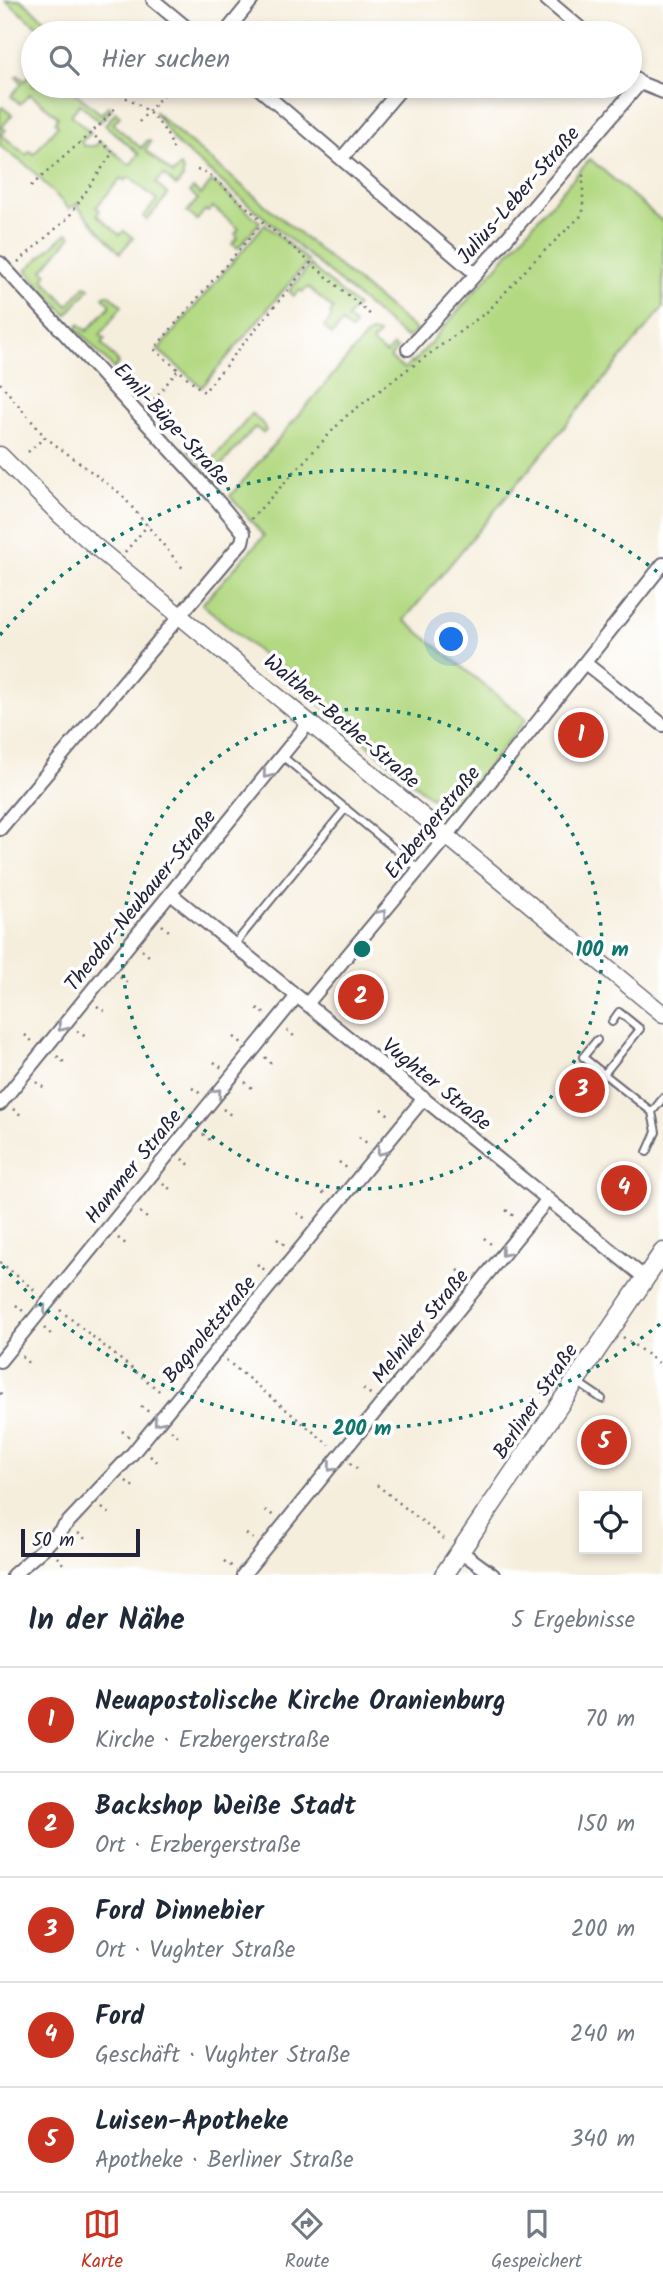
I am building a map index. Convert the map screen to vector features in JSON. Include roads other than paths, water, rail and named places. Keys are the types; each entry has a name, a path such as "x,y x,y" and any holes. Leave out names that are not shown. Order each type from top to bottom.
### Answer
{"main road":[{"name":"Berliner Straße","path":"444,1575 663,1252"}],"street":[{"path":"153,0 178,21"},
{"path":"235,21 252,0"},
{"path":"547,0 572,21"},
{"path":"642,84 663,92"},
{"path":"270,98 476,274"},
{"path":"342,158 393,98"},
{"name":"Julius-Leber-Straße","path":"408,349 627,98"},
{"name":"Emil-Büge-Straße","path":"0,263 244,533 242,542 179,615"},
{"name":"Walther-Bothe-Straße","path":"0,455 70,523 179,615 663,1014"},
{"name":"Erzbergerstraße","path":"302,1000 447,836 663,564"},
{"path":"0,829 179,615"},
{"path":"585,663 663,725"},
{"name":"Theodor-Neubauer-Straße","path":"6,1106 310,721"},
{"name":"Vughter Straße","path":"171,894 645,1278"},
{"name":"Hammer Straße","path":"0,1361 302,1000"},
{"name":"Bagnoletstraße","path":"13,1575 44,1548 132,1454 424,1098"},
{"name":"Melniker Straße","path":"240,1572 341,1456 548,1199"},
{"path":"460,1552 493,1575"}],"lane":[{"path":"282,756 419,869"},
{"path":"234,945 346,808"},
{"path":"604,1074 640,1029 619,1012 612,1022"},
{"path":"597,1040 583,1057 652,1112 656,1132 647,1152"},
{"path":"652,1112 663,1098"},
{"path":"576,1381 602,1399"}],"place":[{"name":"Neuapostolische Kirche Oranienburg","path":"581,735"},
{"name":"Backshop Weiße Stadt","path":"361,997"},
{"name":"Ford Dinnebier","path":"582,1090"},
{"name":"Ford","path":"624,1188"},
{"name":"Luisen-Apotheke","path":"604,1442"}]}
